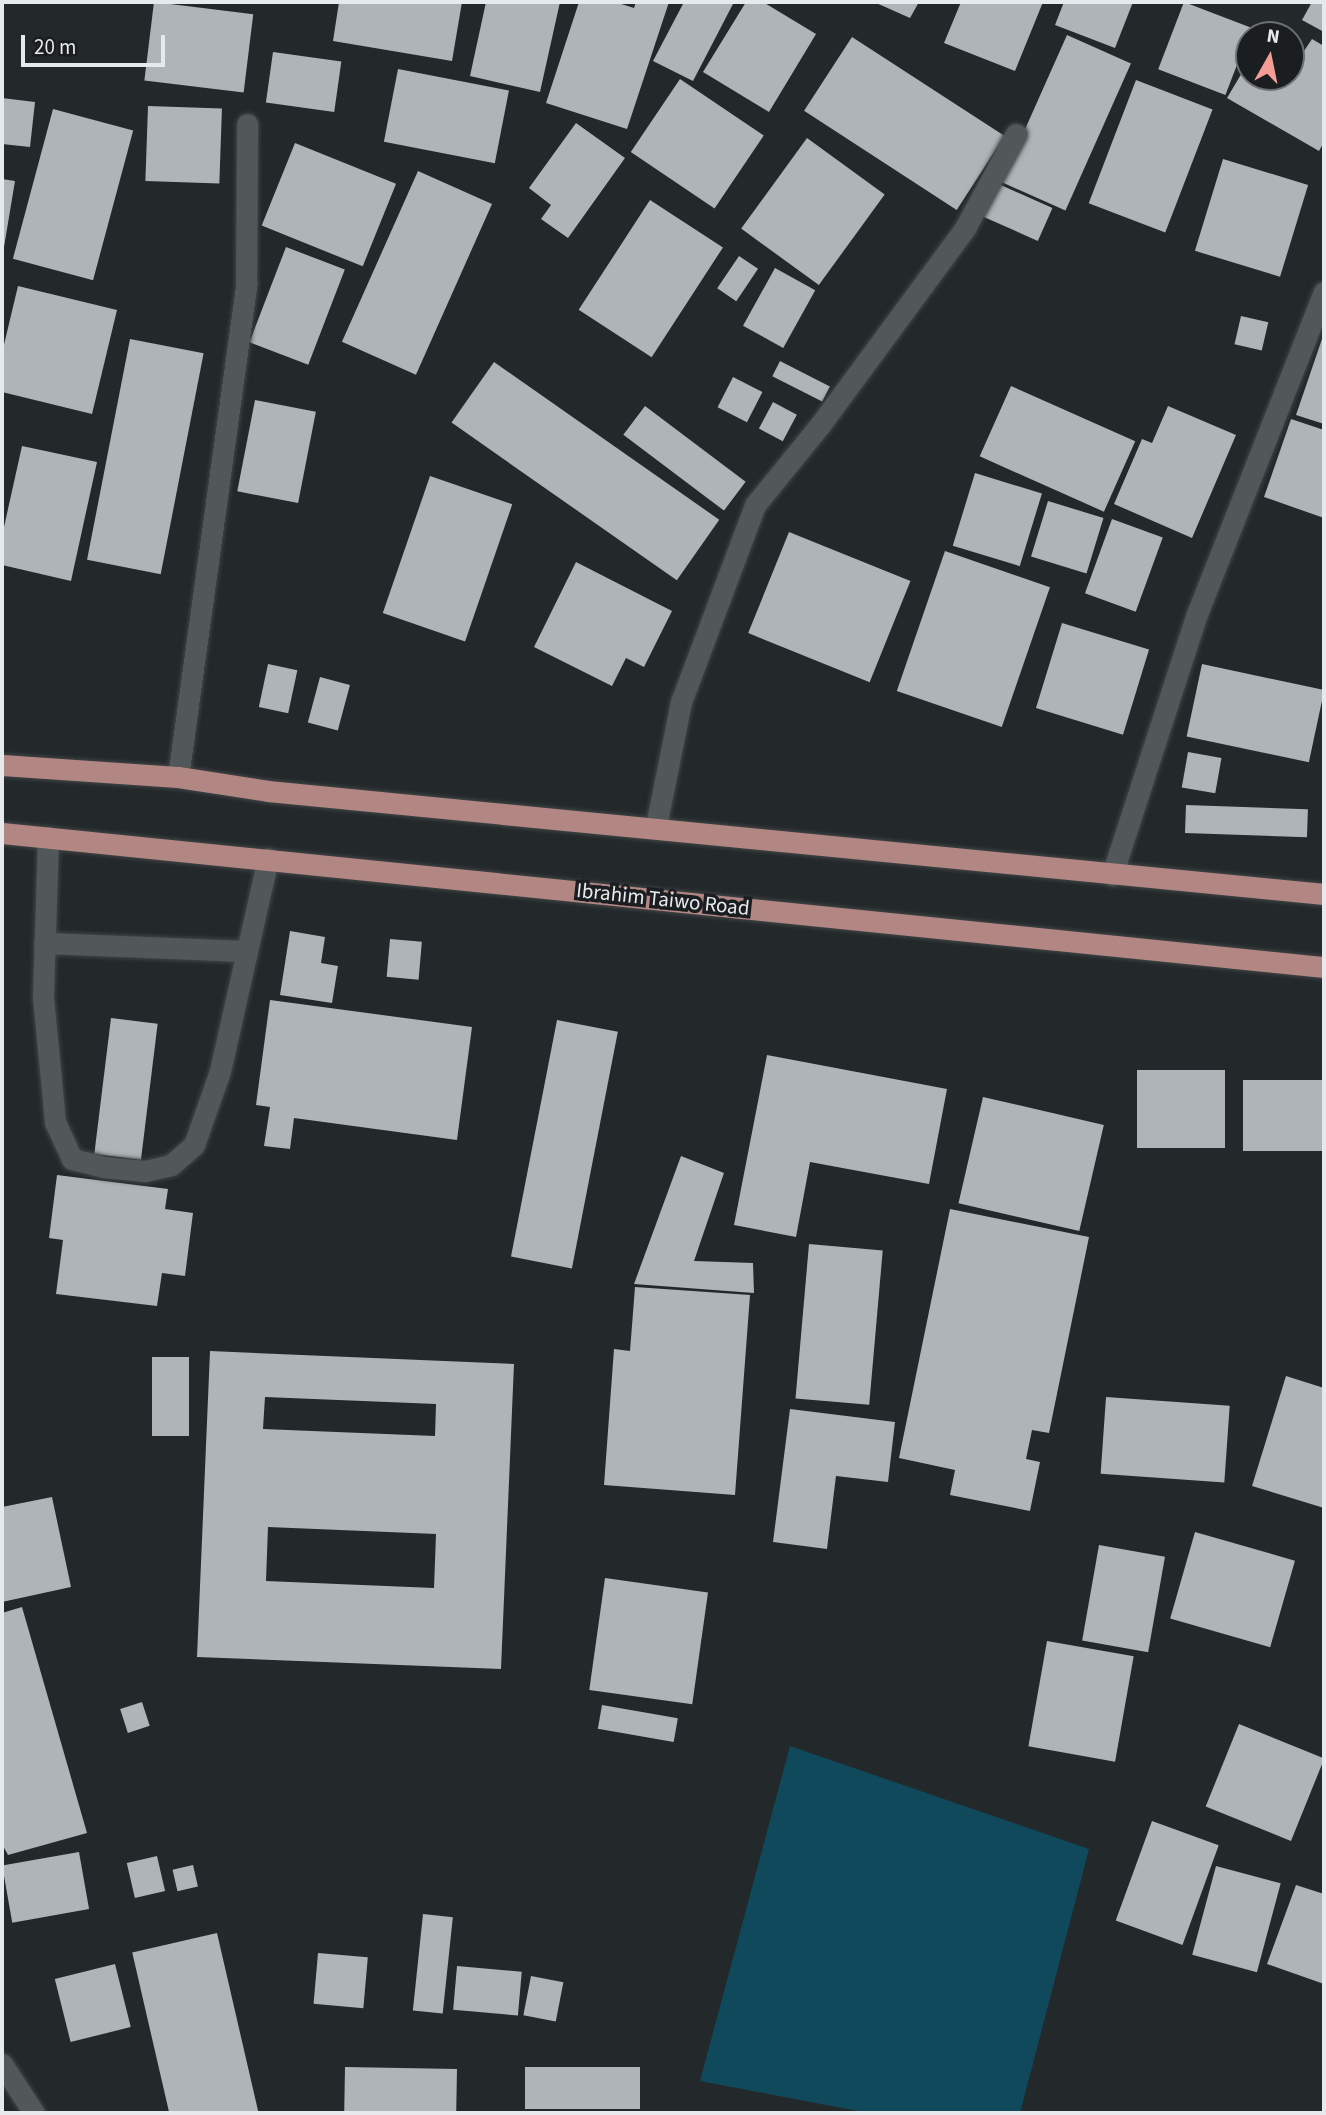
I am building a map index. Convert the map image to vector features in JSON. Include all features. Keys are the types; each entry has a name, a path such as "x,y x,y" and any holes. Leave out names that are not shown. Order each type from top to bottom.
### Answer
{"main road":[{"path":"2,765 178,777 268,791 656,825 1112,875 1324,894"},
{"name":"Ibrahim Taiwo Road","path":"2,834 268,858 1324,967"}],"street":[{"path":"178,777 245,296 247,124"},
{"path":"656,825 681,702 755,505 820,425 965,228 1016,134"},
{"path":"1112,875 1197,614 1324,292"},
{"path":"48,837 43,997 55,1122 72,1159 145,1171 171,1165 194,1145 220,1071 268,858"},
{"path":"44,943 247,951"},
{"path":"2,2064 34,2113"}],"shaded area":[{"path":"790,1746 1089,1849 1020,2113 868,2113 700,2081"}],"building":[{"path":"154,2 253,14 244,93 144,80"},
{"path":"339,2 462,2 452,61 333,41"},
{"path":"486,2 560,2 540,92 470,76"},
{"path":"579,2 615,2 634,8 636,2 669,2 627,129 546,103"},
{"path":"684,2 734,2 693,81 653,61"},
{"path":"746,2 763,2 816,34 769,112 703,72"},
{"path":"874,2 919,2 910,18"},
{"path":"961,2 1043,2 1015,71 944,43"},
{"path":"1064,2 1133,2 1115,48 1055,25"},
{"path":"1184,2 1235,22 1235,70 1225,95 1158,69"},
{"path":"1312,2 1324,2 1324,32 1302,20"},
{"path":"1067,35 1131,63 1065,211 1002,182"},
{"path":"852,37 1005,136 957,210 804,111"},
{"path":"1312,39 1324,46 1324,142 1319,151 1227,98 1235,85 1235,91 1305,91 1305,50"},
{"path":"273,52 341,62 334,112 266,103"},
{"path":"398,69 509,91 495,163 384,142"},
{"path":"680,79 764,135 715,208 631,152"},
{"path":"1136,80 1213,109 1165,233 1089,203"},
{"path":"2,98 35,102 30,147 2,144"},
{"path":"148,106 222,109 219,184 145,181"},
{"path":"53,109 133,130 93,280 13,259"},
{"path":"576,123 625,158 568,238 541,219 551,205 529,188"},
{"path":"807,138 885,194 819,285 741,229"},
{"path":"295,143 396,184 363,266 262,226"},
{"path":"1223,159 1308,185 1280,277 1195,251"},
{"path":"418,171 492,204 416,375 342,342"},
{"path":"2,179 15,181 3,253 2,253"},
{"path":"994,182 1052,208 1038,241 979,215"},
{"path":"650,200 723,247 652,357 579,310"},
{"path":"286,247 345,270 308,365 249,342"},
{"path":"739,256 758,269 736,301 717,288"},
{"path":"775,268 815,290 783,348 743,326"},
{"path":"18,286 117,310 92,414 2,392 2,353"},
{"path":"1241,316 1268,322 1262,351 1234,344"},
{"path":"1324,333 1324,424 1296,415"},
{"path":"130,339 204,353 161,574 87,560"},
{"path":"780,361 830,386 822,402 772,376"},
{"path":"494,362 719,520 677,580 452,423"},
{"path":"733,377 762,392 747,422 718,407"},
{"path":"1011,386 1135,441 1104,512 980,456"},
{"path":"255,400 316,412 298,503 237,491"},
{"path":"773,402 797,415 783,441 759,428"},
{"path":"645,406 746,482 724,511 623,435"},
{"path":"1168,406 1236,435 1192,538 1114,504 1142,439 1152,443"},
{"path":"1291,419 1324,430 1324,518 1264,497"},
{"path":"22,446 97,462 71,581 2,565 2,536"},
{"path":"975,473 1042,493 1020,566 953,546"},
{"path":"430,476 512,504 465,641 383,613"},
{"path":"1048,501 1103,518 1087,573 1031,556"},
{"path":"1112,519 1163,537 1136,612 1085,593"},
{"path":"789,532 910,581 870,682 748,633"},
{"path":"945,551 1050,587 1002,727 897,691"},
{"path":"576,562 672,611 644,667 626,658 612,686 534,647"},
{"path":"1062,623 1149,650 1123,735 1036,708"},
{"path":"268,664 297,670 288,713 259,707"},
{"path":"1202,664 1324,690 1309,762 1187,736"},
{"path":"320,677 350,685 338,730 308,722"},
{"path":"1188,752 1221,758 1215,793 1182,787"},
{"path":"1186,805 1308,809 1307,837 1185,833"},
{"path":"290,931 325,937 321,963 338,966 332,1003 280,995"},
{"path":"390,939 422,942 419,980 387,977"},
{"path":"270,1000 472,1027 457,1140 294,1118 290,1149 264,1146 270,1107 256,1105"},
{"path":"111,1018 158,1024 141,1160 94,1154"},
{"path":"557,1020 618,1032 572,1268 511,1257"},
{"path":"767,1055 947,1089 929,1184 810,1162 796,1237 734,1225"},
{"path":"1137,1070 1225,1070 1225,1148 1137,1148"},
{"path":"1243,1080 1324,1080 1324,1151 1243,1151"},
{"path":"983,1097 1104,1125 1079,1231 958,1203"},
{"path":"681,1156 724,1173 694,1261 753,1263 754,1293 634,1284"},
{"path":"57,1175 168,1189 165,1209 193,1213 185,1276 162,1273 157,1306 56,1294 63,1240 49,1238"},
{"path":"950,1209 1089,1237 1049,1433 1032,1430 1026,1459 1040,1462 1030,1511 950,1495 955,1470 899,1458"},
{"path":"809,1244 883,1250 869,1405 795,1398"},
{"path":"635,1287 750,1295 735,1495 604,1485 614,1349 630,1351"},
{"path":"210,1351 514,1364 501,1669 197,1657","holes":["265,1397 436,1404 435,1436 263,1429","268,1527 436,1534 434,1588 266,1581"]},
{"path":"152,1357 189,1357 189,1436 152,1436"},
{"path":"1286,1376 1324,1388 1324,1508 1252,1486"},
{"path":"1106,1397 1230,1406 1224,1482 1101,1474"},
{"path":"790,1409 895,1422 888,1482 836,1476 827,1549 773,1542"},
{"path":"52,1497 71,1587 2,1602 2,1507"},
{"path":"1195,1532 1295,1561 1270,1647 1170,1619"},
{"path":"1099,1545 1165,1557 1148,1652 1082,1641"},
{"path":"605,1578 708,1592 692,1704 589,1690"},
{"path":"22,1607 87,1833 8,1855 2,1844 2,1613"},
{"path":"1047,1641 1134,1656 1115,1762 1028,1746"},
{"path":"142,1702 150,1726 128,1733 120,1709"},
{"path":"602,1705 678,1718 674,1742 598,1729"},
{"path":"1239,1724 1324,1758 1291,1841 1206,1807"},
{"path":"1152,1821 1219,1845 1182,1945 1116,1921"},
{"path":"79,1852 89,1909 12,1923 2,1866"},
{"path":"157,1856 165,1891 135,1898 127,1863"},
{"path":"193,1865 198,1886 177,1891 173,1870"},
{"path":"1216,1866 1281,1883 1257,1972 1192,1955"},
{"path":"1296,1885 1324,1894 1324,1984 1267,1964"},
{"path":"423,1914 453,1917 443,2014 413,2010"},
{"path":"217,1933 259,2113 169,2113 132,1953"},
{"path":"318,1953 368,1957 363,2008 314,2004"},
{"path":"115,1964 131,2027 71,2042 55,1979"},
{"path":"457,1966 522,1972 518,2015 453,2010"},
{"path":"531,1976 563,1982 556,2022 523,2015"},
{"path":"345,2067 457,2069 456,2113 344,2113"},
{"path":"525,2067 640,2067 640,2109 525,2109"}]}
